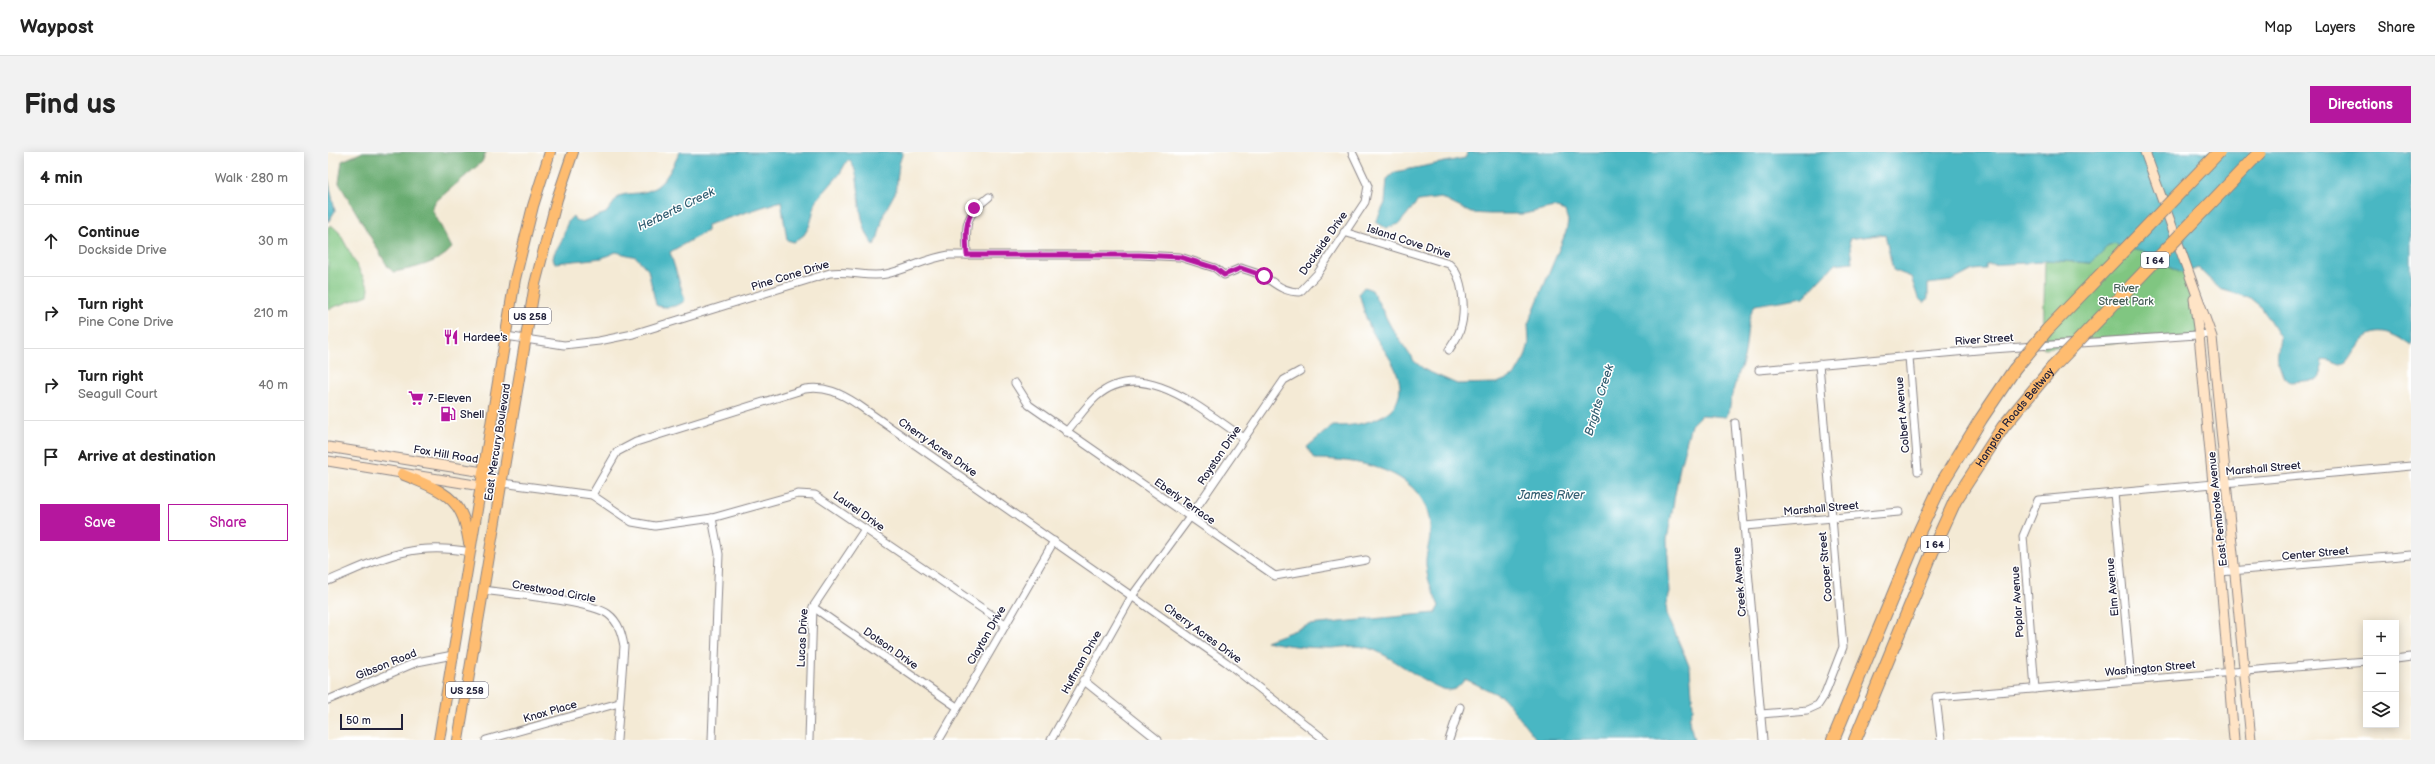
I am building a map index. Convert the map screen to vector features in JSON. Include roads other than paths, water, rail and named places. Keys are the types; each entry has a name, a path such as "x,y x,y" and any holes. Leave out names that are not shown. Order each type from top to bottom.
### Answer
{"highway":[{"name":"Hampton Roads Beltway","path":"1833,740 1920,530 1943,481 1981,419 2014,370 2047,330 2219,152"},
{"name":"Hampton Roads Beltway","path":"1855,740 1936,543 1956,502 2003,426 2052,368 2260,152"}],"main road":[{"name":"East Mercury Boulevard","path":"439,740 515,279 526,232 550,152"},
{"name":"East Mercury Boulevard","path":"458,740 535,284 557,198 573,152"},
{"name":"East Pembroke Avenue","path":"2145,152 2190,280 2211,334 2235,571 2250,740"},
{"name":"East Pembroke Avenue","path":"2190,280 2199,335 2234,740"},
{"name":"Fox Hill Road","path":"328,447 483,472 502,483"},
{"path":"328,461 481,486 502,483"},
{"path":"402,474 437,490 455,504 465,523 470,552"}],"street":[{"name":"Dockside Drive","path":"1224,275 1241,268 1264,276 1278,288 1290,292 1300,292 1318,273 1365,202 1368,186 1352,152"},
{"path":"967,255 966,228 968,217 974,208 989,197"},
{"name":"Island Cove Drive","path":"1344,232 1449,264 1454,268 1463,298 1463,313 1460,330 1449,350"},
{"name":"Pine Cone Drive","path":"506,336 575,345 599,341 633,334 830,273 844,271 871,275 886,274 929,258 967,255 1140,255 1180,257 1215,268 1224,275"},
{"name":"River Street","path":"1759,370 1909,356 2211,334"},
{"name":"Colbert Avenue","path":"1909,356 1918,471"},
{"name":"Cooper Street","path":"1761,714 1807,710 1818,705 1824,696 1843,647 1819,364"},
{"name":"Royston Drive","path":"1132,596 1190,517 1284,380 1300,371"},
{"path":"1066,432 1096,397 1121,383 1136,382 1155,384 1174,392 1244,438"},
{"name":"Eberly Terrace","path":"1015,383 1028,406 1275,576 1366,560"},
{"name":"Cherry Acres Drive","path":"592,495 617,452 636,442 805,389 825,388 835,391 857,404 1226,662 1325,740"},
{"name":"Creek Avenue","path":"1736,423 1763,740"},
{"name":"Marshall Street","path":"2032,515 2038,500 2411,466"},
{"path":"502,483 592,495"},
{"name":"Elm Avenue","path":"2114,493 2131,680"},
{"name":"Laurel Drive","path":"592,495 623,517 642,525 655,526 712,518 790,496 807,494 824,500 1005,624"},
{"name":"Marshall Street","path":"1745,526 1899,512"},
{"name":"Poplar Avenue","path":"2032,515 2023,536 2035,689"},
{"path":"712,518 719,554 712,740"},
{"name":"Lucas Drive","path":"809,740 813,607 865,529"},
{"name":"Clayton Drive","path":"939,740 1054,541"},
{"path":"328,581 394,553 412,549 432,547 470,552"},
{"name":"Center Street","path":"2220,572 2411,555"},
{"name":"Crestwood Circle","path":"484,590 591,607 608,614 622,634 624,646 617,740"},
{"name":"Huffman Drive","path":"1051,740 1083,680 1132,596"},
{"name":"Dotson Drive","path":"813,607 957,707"},
{"name":"Gibson Road","path":"328,700 417,662 453,655"},
{"path":"2399,659 2411,657"},
{"name":"Washington Street","path":"1941,740 1936,697 2363,661"},
{"path":"1083,680 1158,740"},
{"name":"Knox Place","path":"486,740 619,703"},
{"path":"1449,740 1460,707"}],"water":[{"name":"Herberts Creek","path":"680,152 903,152 899,164 896,191 884,213 878,237 874,245 863,224 857,178 854,168 850,161 847,161 839,175 816,201 810,225 804,235 794,242 787,240 781,201 707,225 707,231 670,252 685,300 675,306 663,307 656,305 648,270 636,257 616,252 602,258 555,263 553,259 555,252 560,245 570,218 573,216 575,220 581,222 606,213 619,196 651,190 666,177"},
{"name":"James River","path":"1468,152 2411,152 2411,346 2390,334 2377,333 2370,335 2356,348 2345,364 2340,365 2322,360 2321,377 2316,380 2290,382 2283,376 2277,359 2280,337 2262,308 2250,298 2220,289 2198,268 2185,273 2178,272 2150,254 2114,244 2107,247 2091,263 2045,260 2042,262 1986,265 1986,269 1973,270 1952,281 1928,284 1928,298 1924,303 1918,298 1911,277 1893,270 1885,234 1849,239 1852,262 1835,264 1804,297 1755,305 1749,319 1744,358 1734,387 1729,412 1726,417 1701,415 1691,425 1680,466 1667,540 1670,593 1666,604 1667,614 1690,668 1693,708 1689,719 1694,740 1537,740 1503,697 1465,679 1456,689 1443,689 1423,679 1390,658 1366,647 1307,647 1266,641 1309,625 1435,613 1439,606 1428,577 1426,559 1430,528 1426,509 1418,493 1405,481 1388,472 1370,466 1351,462 1314,459 1307,447 1332,426 1360,424 1374,420 1385,414 1394,406 1399,395 1399,382 1394,366 1374,335 1366,317 1359,293 1364,287 1372,290 1391,327 1414,361 1425,370 1457,384 1497,383 1514,376 1525,357 1529,343 1528,324 1566,232 1568,221 1565,211 1554,207 1524,214 1471,213 1441,198 1418,201 1399,224 1386,228 1376,222 1385,203 1387,179 1395,172 1465,158"},
{"path":"328,178 335,211 328,222"}],"place":[{"name":"Hardee's","path":"451,337"},
{"name":"7-Eleven","path":"416,398"},
{"name":"Shell","path":"448,414"}],"park label":[{"name":"River Street Park","path":"2126,294"}],"water label":[{"name":"Brights Creek","path":"1599,400"}]}
